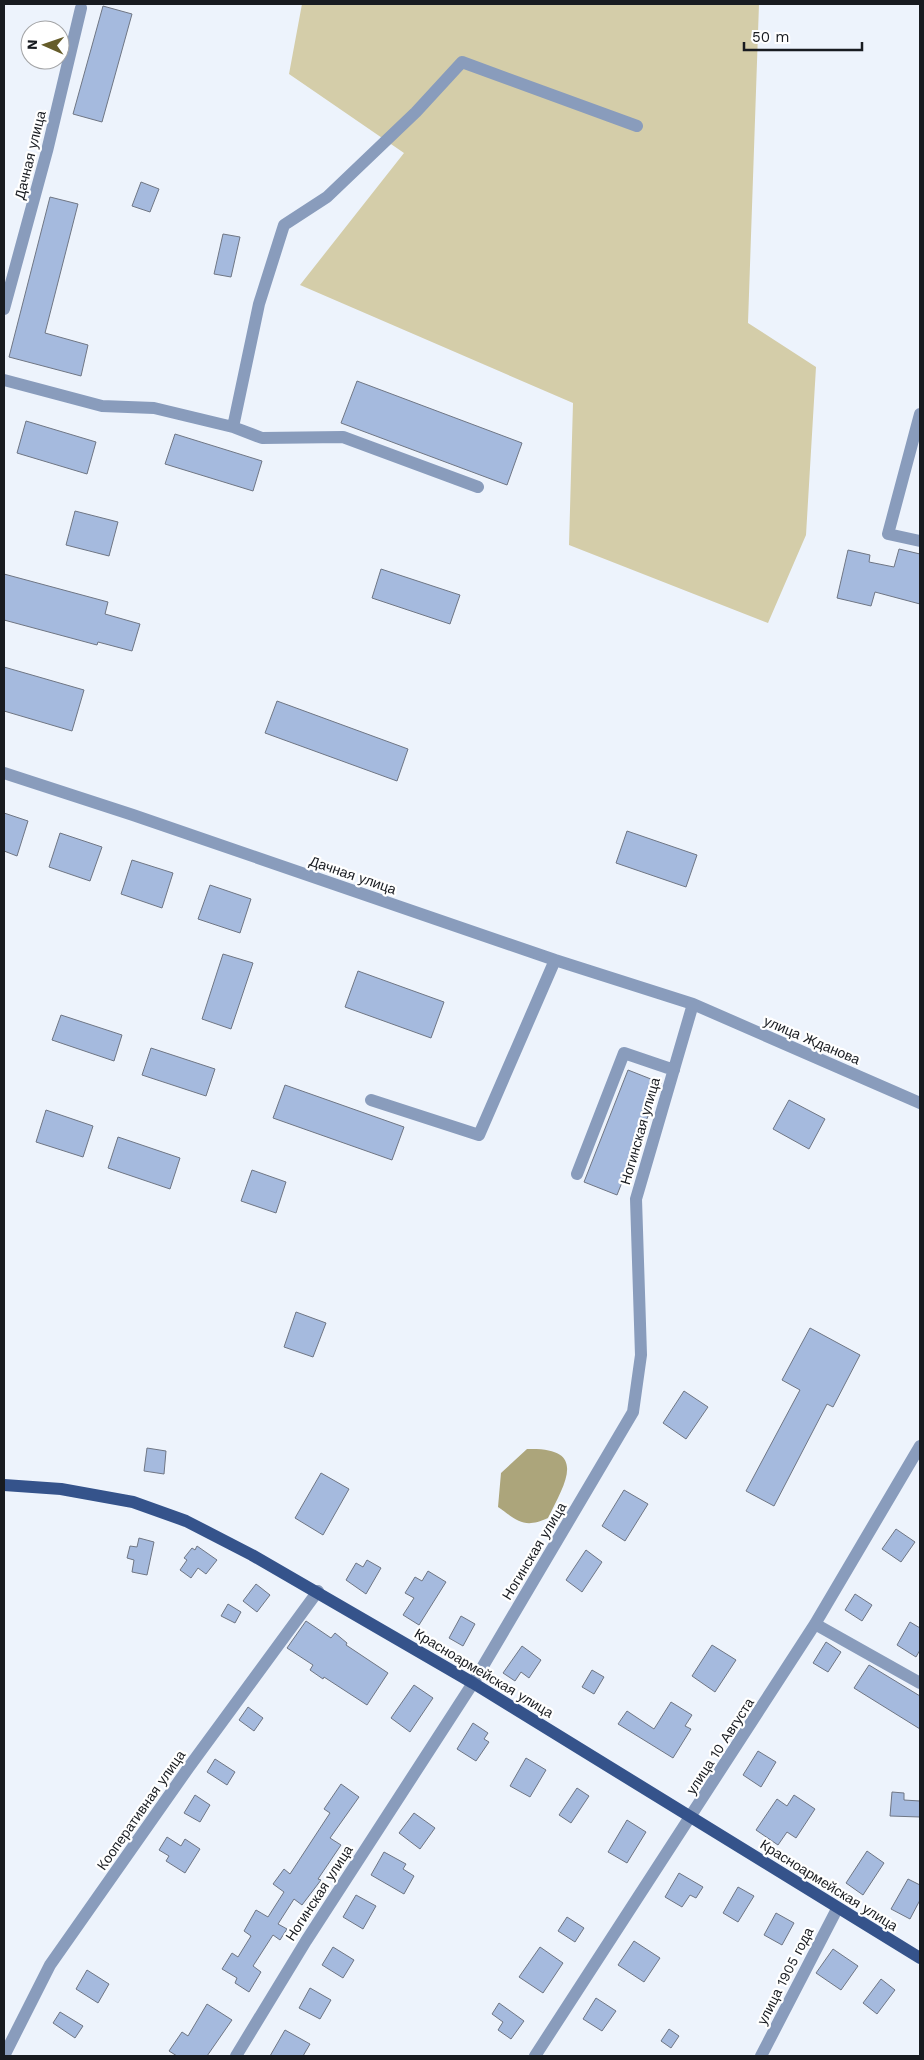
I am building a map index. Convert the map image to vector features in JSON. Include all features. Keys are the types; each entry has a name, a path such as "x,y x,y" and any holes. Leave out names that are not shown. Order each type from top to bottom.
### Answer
{"main road":[{"name":"Красноармейская улица","path":"4,1484 61,1489 133,1502 186,1521 318,1591 474,1682 837,1909 920,1958"}],"street":[{"name":"Дачная улица","path":"4,309 47,151 81,8"},
{"path":"233,427 259,304 284,225 328,197 416,112 462,62 637,126"},
{"path":"4,380 102,406 154,408 233,427 262,438 343,437 478,487"},
{"path":"920,414 888,534 920,541"},
{"name":"Дачная улица","path":"4,773 133,815 555,960 693,1004"},
{"path":"371,1100 479,1135 555,960"},
{"name":"Ногинская улица","path":"236,2056 306,1940 474,1682 633,1412 641,1356 636,1199 693,1004"},
{"name":"улица Жданова","path":"693,1004 920,1102"},
{"path":"577,1174 624,1053 674,1070"},
{"name":"улица 10 Августа","path":"535,2056 692,1817 815,1624 920,1446"},
{"name":"Кооперативная улица","path":"4,2056 50,1965 190,1767 318,1591"},
{"path":"815,1624 920,1683"},
{"name":"улица 1905 года","path":"761,2056 837,1909"}],"shaded area":[{"path":"302,4 759,4 748,323 816,367 806,535 768,623 569,545 573,403 300,285 404,153 289,74"},
{"path":"527,1449 546,1450 559,1454 565,1461 567,1470 561,1492 548,1518 533,1523 516,1520 498,1507 501,1473"}],"building":[{"path":"103,6 132,14 102,122 73,114"},
{"path":"141,182 159,189 150,212 132,206"},
{"path":"50,197 78,204 45,333 88,345 81,376 9,357"},
{"path":"223,234 240,237 231,277 214,274"},
{"path":"357,381 522,443 507,485 341,423"},
{"path":"26,421 96,442 87,474 17,453"},
{"path":"175,434 262,461 253,491 165,464"},
{"path":"75,511 118,522 109,556 66,545"},
{"path":"899,549 920,554 920,604 875,592 871,606 837,598 848,550 870,555 869,562 894,567"},
{"path":"381,569 460,595 450,624 372,598"},
{"path":"4,574 108,602 105,614 140,624 132,651 98,642 97,645 4,620"},
{"path":"4,667 84,690 72,731 4,711"},
{"path":"277,701 408,749 397,781 265,733"},
{"path":"4,813 28,821 17,856 4,851"},
{"path":"627,831 697,855 686,887 616,863"},
{"path":"60,833 102,847 90,881 49,867"},
{"path":"132,860 173,873 162,908 121,894"},
{"path":"210,885 251,899 240,933 198,919"},
{"path":"223,954 253,963 231,1029 202,1019"},
{"path":"358,971 444,1002 431,1038 345,1007"},
{"path":"61,1015 122,1035 114,1061 52,1040"},
{"path":"151,1048 215,1069 206,1096 142,1075"},
{"path":"628,1070 661,1083 617,1195 584,1182"},
{"path":"285,1085 404,1127 392,1160 273,1118"},
{"path":"789,1100 825,1119 809,1149 773,1129"},
{"path":"46,1110 93,1126 83,1157 36,1142"},
{"path":"118,1137 180,1158 170,1189 108,1168"},
{"path":"252,1170 286,1182 276,1213 241,1201"},
{"path":"296,1312 326,1323 313,1357 284,1347"},
{"path":"810,1328 860,1355 833,1407 827,1404 774,1506 746,1491 800,1390 782,1380"},
{"path":"684,1391 708,1407 686,1439 663,1423"},
{"path":"147,1448 166,1451 164,1474 144,1471"},
{"path":"321,1473 349,1489 323,1535 295,1518"},
{"path":"624,1490 648,1504 625,1541 602,1526"},
{"path":"896,1529 915,1542 901,1562 882,1549"},
{"path":"139,1538 154,1542 147,1575 132,1572 134,1560 127,1558 130,1546 137,1547"},
{"path":"197,1546 217,1560 206,1574 198,1568 191,1578 180,1570 187,1560 184,1558 192,1548 195,1550"},
{"path":"586,1550 602,1562 582,1592 566,1580"},
{"path":"367,1560 381,1568 366,1594 346,1580 356,1563 363,1567"},
{"path":"428,1571 446,1582 419,1625 403,1615 414,1598 405,1593 415,1577 422,1581"},
{"path":"256,1584 270,1595 257,1612 243,1601"},
{"path":"855,1594 872,1605 862,1621 845,1610"},
{"path":"228,1604 241,1612 235,1623 221,1616"},
{"path":"461,1616 475,1624 463,1646 449,1638"},
{"path":"306,1621 331,1638 335,1633 347,1643 346,1645 388,1673 367,1705 310,1670 313,1665 287,1648"},
{"path":"910,1622 920,1628 920,1650 916,1657 897,1645"},
{"path":"826,1642 841,1652 828,1672 813,1663"},
{"path":"712,1645 736,1660 715,1692 692,1676"},
{"path":"522,1646 541,1660 529,1678 521,1672 515,1681 503,1673"},
{"path":"869,1665 920,1696 920,1729 854,1688"},
{"path":"592,1670 604,1677 594,1694 582,1687"},
{"path":"414,1685 433,1698 410,1732 391,1718"},
{"path":"671,1702 692,1715 685,1726 691,1729 673,1758 618,1724 627,1711 654,1729"},
{"path":"248,1707 263,1718 254,1731 239,1720"},
{"path":"473,1723 488,1733 484,1739 489,1742 476,1761 457,1749"},
{"path":"758,1751 776,1762 761,1787 743,1775"},
{"path":"526,1758 546,1770 530,1797 510,1786"},
{"path":"215,1759 235,1772 227,1785 207,1772"},
{"path":"341,1784 359,1797 330,1838 341,1845 318,1879 321,1880 302,1905 294,1899 278,1924 287,1929 280,1940 273,1935 253,1966 261,1972 249,1992 235,1983 237,1978 222,1969 232,1953 238,1957 251,1936 244,1931 256,1910 268,1917 284,1892 273,1884 284,1869 290,1874 330,1813 324,1809"},
{"path":"577,1788 589,1796 571,1823 559,1815"},
{"path":"892,1792 904,1793 904,1800 920,1801 920,1817 890,1816"},
{"path":"195,1795 210,1805 200,1822 184,1813"},
{"path":"794,1795 815,1809 796,1838 787,1832 778,1845 756,1830 777,1799 787,1806"},
{"path":"414,1813 435,1828 420,1849 399,1833"},
{"path":"627,1820 646,1832 627,1863 608,1852"},
{"path":"167,1837 181,1846 185,1839 200,1849 185,1873 166,1861 169,1856 159,1850"},
{"path":"867,1851 884,1863 863,1895 846,1883"},
{"path":"384,1852 406,1864 403,1869 414,1876 404,1894 371,1875"},
{"path":"679,1873 703,1887 696,1898 690,1895 682,1907 665,1897"},
{"path":"908,1879 920,1885 920,1900 910,1919 891,1909"},
{"path":"738,1887 754,1896 738,1922 723,1913"},
{"path":"356,1895 376,1906 363,1929 343,1917"},
{"path":"776,1913 794,1923 782,1945 764,1935"},
{"path":"567,1917 584,1928 575,1942 558,1931"},
{"path":"634,1941 660,1958 644,1982 618,1965"},
{"path":"333,1947 354,1960 343,1978 322,1965"},
{"path":"540,1947 563,1963 543,1993 519,1977"},
{"path":"833,1949 858,1966 841,1990 816,1973"},
{"path":"87,1970 109,1984 98,2003 76,1989"},
{"path":"881,1979 895,1990 877,2014 863,2003"},
{"path":"310,1988 331,2000 320,2019 299,2008"},
{"path":"596,1998 616,2011 602,2031 583,2019"},
{"path":"499,2003 524,2021 511,2039 498,2030 503,2022 492,2014"},
{"path":"207,2004 232,2020 207,2056 177,2056 169,2051 182,2032 188,2036"},
{"path":"60,2012 83,2026 75,2038 53,2023"},
{"path":"669,2029 679,2036 671,2048 661,2041"},
{"path":"285,2030 310,2044 303,2056 270,2056"}]}
